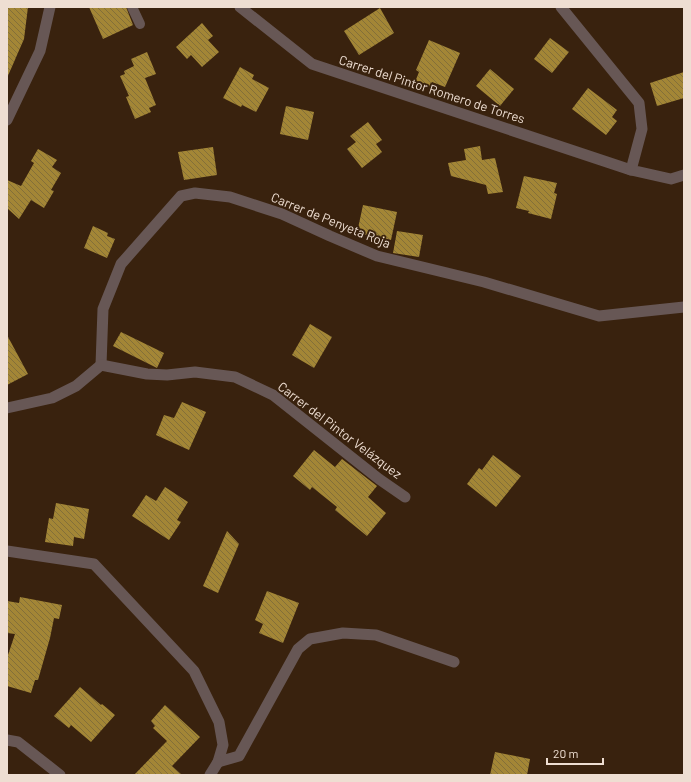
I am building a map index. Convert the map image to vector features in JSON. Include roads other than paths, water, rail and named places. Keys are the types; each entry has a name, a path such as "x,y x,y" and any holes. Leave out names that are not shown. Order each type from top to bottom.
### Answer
{"street":[{"path":"7,120 40,51 50,7"},
{"name":"Carrer del Pintor Romero de Torres","path":"240,7 312,64 630,170"},
{"path":"561,7 639,103 642,129 630,170 671,180 684,175"},
{"name":"Carrer de Penyeta Roja","path":"101,365 103,309 121,264 181,196 195,193 230,197 282,214 377,256 484,282 599,316 684,307"},
{"path":"7,408 52,398 76,386 101,365"},
{"name":"Carrer del Pintor Velázquez","path":"101,365 147,374 166,375 195,372 235,377 273,395 379,479 405,497"},
{"path":"7,551 94,564 194,670 220,722 223,745 218,762 210,775"},
{"path":"218,762 239,756 298,649 310,639 343,633 376,635 454,662"},
{"path":"7,740 18,742 60,775"}],"lane":[{"path":"132,7 140,24"}]}
